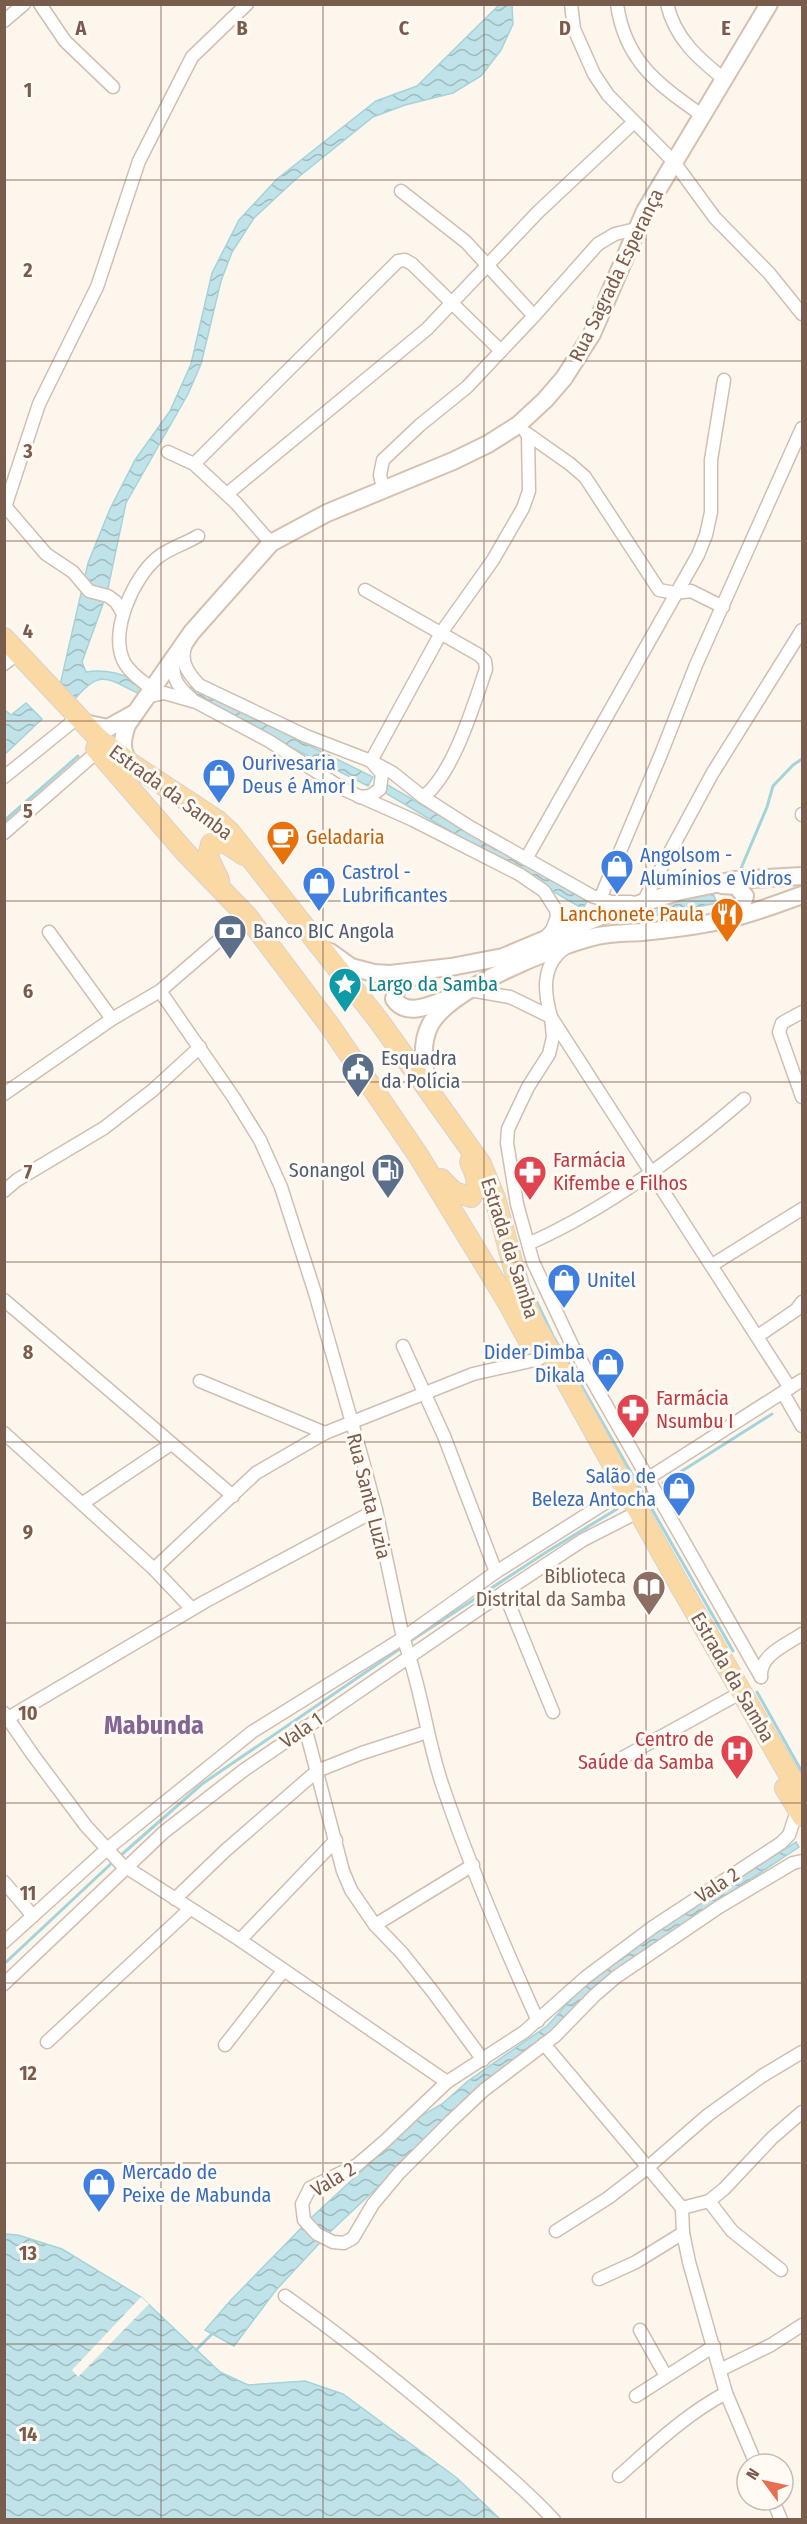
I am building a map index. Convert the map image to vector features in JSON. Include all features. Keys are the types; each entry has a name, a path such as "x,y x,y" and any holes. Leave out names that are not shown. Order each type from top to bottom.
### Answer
{"main road":[{"name":"Rua Sagrada Esperança","path":"130,764 123,753 122,739 127,725 148,692 192,632 271,543 317,517 523,430 579,356 606,304 636,229 769,4"},
{"name":"Estrada da Samba","path":"4,638 185,852 247,916 330,1026 418,1155 501,1291 616,1496 733,1697 801,1807"},
{"name":"Estrada da Samba","path":"7,658 47,691"},
{"path":"72,718 108,728 134,714"},
{"name":"Estrada da Samba","path":"72,718 130,764 218,821 230,832 316,939 458,1129 481,1164 490,1183 520,1291 534,1323 801,1807"},
{"path":"230,897 213,870 208,857 211,844 224,842 261,868"},
{"path":"316,939 338,959 364,971 390,974 451,967 502,957 601,916 650,899 748,878 802,876"},
{"path":"699,889 730,885 741,890 745,896 744,902 736,912 708,923"},
{"path":"451,967 402,981 395,990 394,999 401,1006 412,1009 423,1008 470,990 563,945 604,935 708,923 762,909 802,895"},
{"path":"431,1093 424,1062 428,1031 441,1010 470,990"},
{"path":"418,1155 454,1192 471,1197 476,1190 477,1181 458,1129"}],"street":[{"path":"4,21 24,4"},
{"path":"40,4 65,41 113,87"},
{"path":"247,4 192,57 139,161 97,288 39,404 5,506 46,554 73,572 81,583 120,606 123,661 148,692 164,693 196,702 269,741 357,796 467,846 519,874 544,891 553,904 557,917 548,936 533,946"},
{"path":"571,4 574,29 594,74 608,95 633,123 674,162 715,218 769,273 802,314"},
{"path":"617,4 619,21 629,45 643,67 660,86 702,116"},
{"path":"667,4 673,23 688,48 725,80"},
{"path":"227,494 427,329 538,212 633,123"},
{"path":"401,191 466,242 488,263 534,316"},
{"path":"383,488 380,475 383,460 420,425 466,387 534,316 598,244 615,234 636,229"},
{"path":"194,464 398,261 405,260 412,264 501,351"},
{"path":"526,859 675,593 691,571 706,535 711,512 711,460 724,380"},
{"path":"600,899 661,754 683,695 802,428"},
{"path":"523,430 579,471 655,587 664,593 692,591 723,607"},
{"path":"372,761 441,633 493,560 523,508 529,491 523,430"},
{"path":"168,452 194,464 227,494 271,543"},
{"path":"122,612 142,574 153,562 168,550 198,536"},
{"path":"365,590 483,657 486,669 471,711 448,764 430,792 423,797"},
{"path":"192,632 184,648 183,657 189,675 199,685 306,736 372,761 470,827 526,859 600,899 625,903 650,899 712,774 802,630"},
{"path":"178,652 174,661 175,679 178,686 196,702"},
{"path":"4,777 72,718"},
{"path":"4,833 98,751"},
{"path":"357,796 370,796 376,793 382,784 382,774 372,761"},
{"path":"4,1094 112,1019 160,991 247,916"},
{"path":"49,932 112,1019"},
{"path":"585,939 563,949 554,957 548,968 545,992 551,1017 759,1336 802,1426"},
{"path":"470,990 510,996 551,1017"},
{"name":"Rua Santa Luzia","path":"160,991 200,1047 260,1140 281,1187 315,1293 376,1510 404,1641 410,1656 427,1732 442,1784 517,1974 538,2021"},
{"path":"802,1012 782,1023 779,1032 802,1097"},
{"name":"Estrada da Samba","path":"551,1017 553,1037 549,1054 518,1106 508,1129 507,1143 517,1204 533,1263 556,1313 761,1677 760,1669 770,1655"},
{"path":"4,1191 17,1180 104,1128 153,1090 200,1047"},
{"path":"528,1244 581,1218 652,1172 744,1099"},
{"path":"712,1264 802,1209"},
{"path":"4,1300 233,1496"},
{"path":"759,1336 796,1310 802,1302"},
{"path":"403,1346 444,1436 495,1572"},
{"path":"154,1569 256,1473 325,1433 473,1374 538,1359"},
{"path":"648,1479 802,1380"},
{"path":"200,1381 325,1433"},
{"path":"4,1433 154,1569 192,1610"},
{"path":"83,1503 171,1444"},
{"name":"Vala 1","path":"4,1942 252,1732 404,1641 495,1572 616,1496"},
{"path":"376,1510 280,1559 6,1715 56,1787 124,1866 240,1940 447,2082"},
{"name":"Vala 1","path":"4,1984 124,1866 164,1832 305,1727 583,1540 628,1517"},
{"path":"504,1592 553,1712"},
{"path":"743,1646 752,1652 770,1655 802,1634"},
{"path":"613,1763 733,1697"},
{"path":"305,1727 343,1871 351,1890 375,1926 402,1953 434,1992 483,2060"},
{"path":"175,1899 317,1771 362,1753 427,1732"},
{"name":"Vala 2","path":"801,1807 789,1835 780,1843 653,1927 586,1977 538,2021 447,2082 357,2165 310,2188 302,2204 304,2220 310,2228 333,2242 344,2243 353,2238 373,2204 399,2173 484,2090 544,2044 616,1977 719,1907 793,1863 802,1861"},
{"path":"240,1940 336,1840"},
{"path":"375,1926 473,1864"},
{"path":"4,1882 33,1916"},
{"path":"46,2042 190,1909"},
{"path":"225,2045 283,1971"},
{"path":"544,2044 682,2208 682,2233 726,2393 751,2452"},
{"path":"556,2231 608,2198 647,2168 708,2115 762,2076 802,2052"},
{"path":"682,2208 709,2201 724,2189 772,2138 802,2112"},
{"path":"709,2201 732,2231 781,2270"},
{"path":"599,2279 636,2262 682,2233"},
{"path":"285,2296 367,2355 536,2500 554,2520"},
{"path":"720,2370 771,2345 802,2325"},
{"path":"640,2330 666,2376"},
{"path":"636,2396 714,2346"},
{"path":"620,2476 671,2430 726,2393"}],"water":[{"path":"499,5 512,5 513,24 501,50 481,76 453,93 405,105 373,117 296,179 254,218 232,252 221,281 201,364 188,394 126,503 107,593 82,662 86,672 109,672 146,684 139,694 110,680 97,680 73,701 60,685 88,563 110,509 135,460 170,411 191,364 212,273 239,220 277,179 376,101 417,86"},
{"path":"191,687 373,777 368,786 187,695"},
{"path":"26,703 42,719 5,754 5,710 11,715"},
{"path":"386,784 587,901 583,909 382,791"},
{"path":"712,891 717,903 639,919 637,909"},
{"path":"796,1842 799,1847 668,1934 646,1956 555,2033 450,2112 436,2132 329,2233 276,2290 234,2346 205,2330 312,2217 421,2116 442,2104 468,2081 547,2026 585,1984 663,1926"},
{"path":"5,2234 18,2235 62,2249 141,2297 220,2372 248,2385 305,2381 343,2394 457,2478 500,2519 5,2520"}],"pier":[{"path":"141,2297 149,2304 78,2377 72,2370"}],"waterway":[{"path":"4,821 78,756"},
{"path":"739,873 767,807 773,786 802,759"},
{"path":"523,1264 529,1286 553,1336 733,1651"},
{"path":"663,1483 772,1414"},
{"path":"409,1642 617,1509"},
{"path":"120,1856 202,1784 404,1646"},
{"path":"757,1692 802,1772"},
{"path":"4,1964 115,1860"},
{"path":"196,2350 213,2333"}],"place":[{"name":"Ourivesaria Deus é Amor I","path":"219,804"},
{"name":"Geladaria","path":"283,866"},
{"name":"Angolsom - Alumínios e Vidros","path":"617,895"},
{"name":"Castrol - Lubrificantes","path":"319,912"},
{"name":"Lanchonete Paula","path":"727,943"},
{"name":"Banco BIC Angola","path":"230,960"},
{"name":"Largo da Samba","path":"345,1013"},
{"name":"Esquadra da Polícia","path":"358,1098"},
{"name":"Sonangol","path":"388,1199"},
{"name":"Farmácia Kifembe e Filhos","path":"530,1201"},
{"name":"Unitel","path":"564,1309"},
{"name":"Dider Dimba Dikala","path":"608,1393"},
{"name":"Farmácia Nsumbu I","path":"633,1439"},
{"name":"Salão de Beleza Antocha","path":"679,1517"},
{"name":"Biblioteca Distrital da Samba","path":"649,1616"},
{"name":"Centro de Saúde da Samba","path":"737,1780"},
{"name":"Mercado de Peixe de Mabunda","path":"99,2213"}],"district":[{"name":"Mabunda","path":"154,1725"}]}
